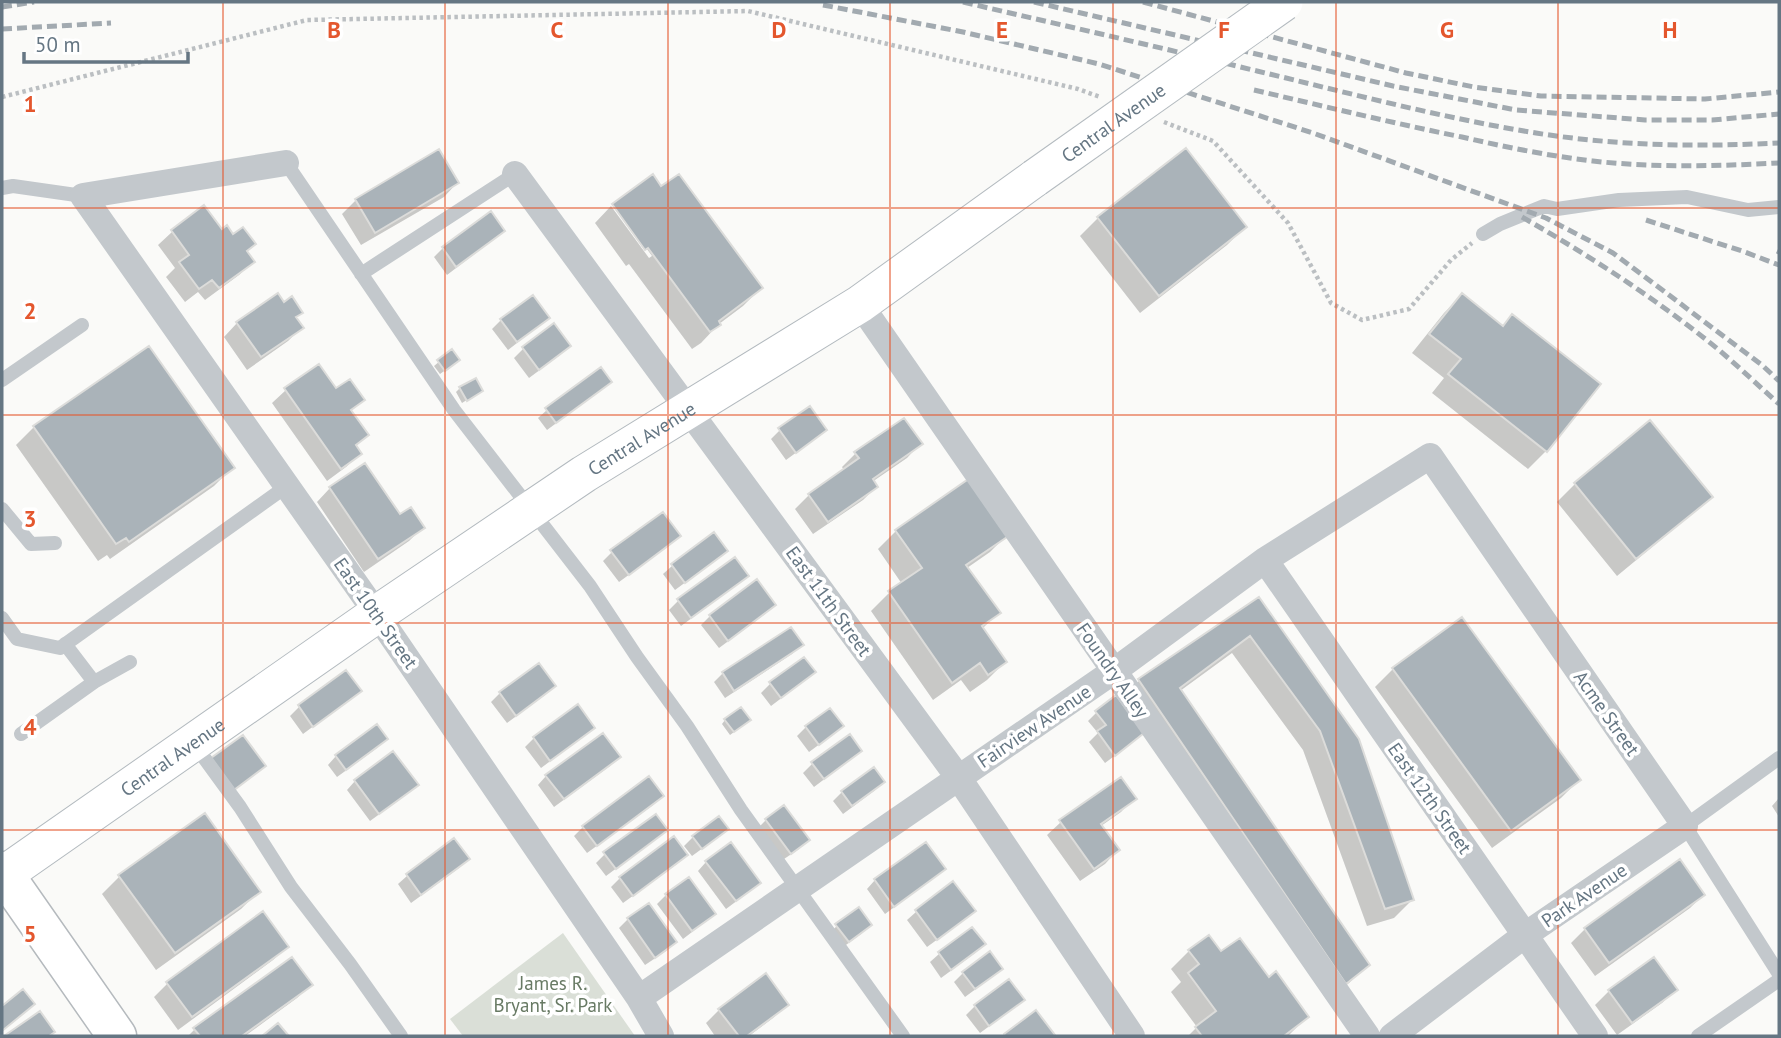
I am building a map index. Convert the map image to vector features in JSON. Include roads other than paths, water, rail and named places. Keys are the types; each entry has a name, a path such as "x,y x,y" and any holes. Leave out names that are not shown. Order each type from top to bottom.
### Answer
{"main road":[{"name":"Central Avenue","path":"3,874 584,474 860,304 1284,2"},
{"path":"3,874 117,1036"}],"street":[{"path":"83,196 286,163"},
{"name":"East 11th Street","path":"515,174 958,778 1132,1036"},
{"name":"East 10th Street","path":"83,196 377,614 639,998 661,1036"},
{"name":"Foundry Alley","path":"860,304 1367,1036"},
{"name":"Fairview Avenue","path":"639,998 1114,671 1265,560 1430,456"},
{"name":"Acme Street","path":"1430,456 1685,826"},
{"name":"East 12th Street","path":"1265,560 1595,1036"},
{"name":"Park Avenue","path":"1392,1036 1525,935 1685,826"}],"lane":[{"path":"286,163 454,410 590,586 687,726 741,810 903,1036"},
{"path":"361,274 515,174"},
{"path":"2,188 13,186 83,196"},
{"path":"1483,234 1544,206 1557,209 1619,200 1687,197 1748,210 1779,207"},
{"path":"2,380 82,325"},
{"path":"2,618 17,639 60,648 287,486"},
{"path":"2,509 31,544 55,543"},
{"path":"65,644 94,682"},
{"path":"21,734 94,682 130,662"},
{"path":"193,743 240,807 291,887 401,1036"},
{"name":"Park Avenue","path":"1685,826 1779,758"},
{"name":"Acme Street","path":"1685,826 1779,974"},
{"path":"1698,1036 1779,980"}],"railway":[{"path":"2,7 34,2"},
{"path":"963,2 1396,105 1501,127 1627,143 1779,143"},
{"path":"1034,2 1393,86 1516,110 1645,120 1712,120 1779,114"},
{"path":"1143,2 1406,73 1474,87 1541,96 1705,99 1779,92"},
{"path":"823,5 963,32 1099,64 1313,133 1546,218 1613,253 1762,365 1779,381"},
{"path":"2,29 111,23"},
{"path":"1254,90 1494,144 1577,159 1663,166 1779,163"},
{"path":"1522,217 1648,296 1719,350 1779,404"},
{"path":"1646,220 1779,265"}],"park label":[{"name":"James R. Bryant, Sr. Park","path":"553,994"}]}
